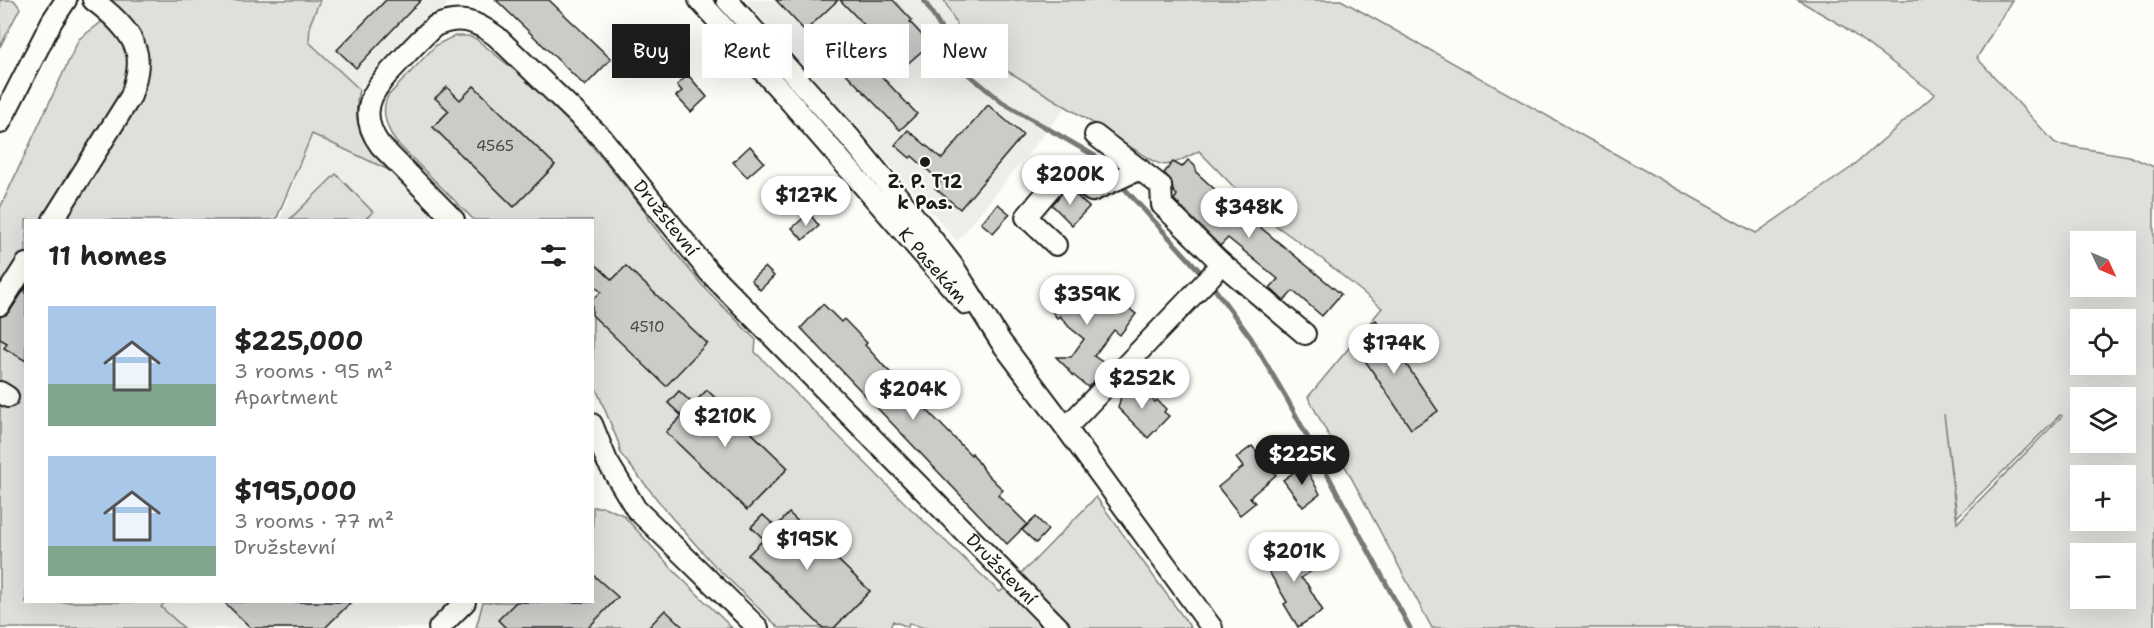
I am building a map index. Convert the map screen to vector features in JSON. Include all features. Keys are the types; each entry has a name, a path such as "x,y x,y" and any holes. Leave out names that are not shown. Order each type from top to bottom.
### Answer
{"street":[{"path":"0,123 52,21 66,0"},
{"path":"54,219 131,96 138,75 136,49 123,28 106,9 93,0"},
{"name":"K Pasekám","path":"699,0 802,115 940,276 1001,342"},
{"name":"K Pasekám","path":"728,0 897,194 953,266 1001,342 1208,624"},
{"name":"Družstevní","path":"453,219 380,145 372,133 368,117 370,98 381,80 435,26 458,20 476,23 496,36 602,138 709,272 1059,628"},
{"path":"1095,135 1161,186 1162,205 1220,262 1305,334"},
{"path":"1056,245 1026,217 1065,171 1092,191 1140,169"},
{"path":"1066,428 1212,275 1220,262"},
{"path":"0,305 24,267"},
{"path":"594,435 599,463 636,509 758,628"},
{"path":"439,628 464,603"}],"shaded area":[{"path":"0,0 14,0 20,8 0,47"},
{"path":"107,0 320,0 310,24 309,42 359,89 358,126 366,144 391,171 312,134 276,219 24,219 24,603 164,603 161,607 184,628 0,628 0,208 79,39 116,11"},
{"path":"320,0 452,0 359,89 309,42 310,24"},
{"path":"745,0 943,0 955,24 921,24 921,78 1008,78 1008,72 1066,107 957,241 814,78 909,78 909,24 804,24 804,67 792,53 792,24 766,24"},
{"path":"944,0 1341,0 1756,233 1852,167 1935,94 1841,25 1798,0 2012,0 1977,58 2056,144 2129,156 2154,167 2154,628 1432,628 1308,397 1382,308 1322,259 1260,214 1199,151 1177,162 1163,165 1157,163 1129,146 1128,148 1096,125 1008,72 1008,24 956,24","holes":["1944,414 1957,517 2060,415 2062,416 1957,523"]},
{"path":"454,36 468,36 476,39 523,77 588,141 702,285 756,340 755,352 911,509 1000,592 1032,563 1096,497 1191,628 924,628 909,623 908,627 893,621 890,628 834,628 870,591 789,513 776,527 763,515 752,526 764,539 748,556 823,628 779,628 714,565 672,518 620,453 619,444 594,383 594,315 707,343 626,266 612,280 599,267 594,272 594,219 473,219 396,142 387,126 385,108 388,96 436,45","holes":["474,86 555,165 514,207 433,127 449,111 436,98 460,100","707,390 788,468 747,510 666,432 682,416 668,403 679,391 693,404"]},
{"path":"311,134 391,171 438,219 280,219"},
{"path":"336,174 373,212 365,219 290,219"},
{"path":"594,507 604,507 623,515 677,574 732,628 476,628 483,603 594,603"},
{"path":"143,603 449,603 424,628 167,628"}],"building":[{"path":"386,0 421,0 356,68 337,50"},
{"path":"496,0 549,0 611,59 585,86"},
{"path":"776,0 838,0 812,24 804,24 804,30"},
{"path":"840,0 893,0 912,20 910,22 921,34 921,52 909,62 909,24 863,24"},
{"path":"690,77 707,97 691,112 676,96 682,91 677,85 685,78"},
{"path":"850,78 883,78 917,114 900,130"},
{"path":"474,86 555,165 514,207 433,127 449,111 435,98 447,87 460,100"},
{"path":"988,105 1023,135 960,209 935,188 941,182 912,156 910,158 895,145 908,130 942,159"},
{"path":"750,146 764,162 747,177 733,162"},
{"path":"1188,160 1195,166 1197,173 1221,195 1217,199 1248,229 1254,222 1341,294 1322,316 1293,291 1284,301 1270,288 1278,279 1228,238 1220,246 1174,200 1177,195 1173,191 1171,180 1164,173 1173,162 1182,167"},
{"path":"1067,187 1089,207 1072,225 1052,205"},
{"path":"998,204 1010,214 993,233 981,223"},
{"path":"809,213 819,226 803,240 792,228"},
{"path":"594,263 612,280 626,266 707,343 666,386 594,317 594,298 601,292 594,286"},
{"path":"765,267 774,276 760,290 751,280"},
{"path":"1063,278 1071,290 1081,283 1101,310 1113,296 1136,314 1120,335 1114,330 1094,356 1108,366 1088,387 1068,371 1056,357 1071,357 1084,339 1060,316 1057,318 1040,296"},
{"path":"24,290 24,360 4,348 7,343 0,339 0,317 10,311"},
{"path":"823,304 841,322 844,319 867,343 865,345 883,365 971,455 972,453 986,473 1003,490 998,495 1027,524 1007,544 801,328"},
{"path":"1376,320 1438,411 1411,429 1350,338"},
{"path":"1127,382 1134,388 1139,387 1155,402 1157,400 1169,416 1148,438 1118,408 1124,385"},
{"path":"707,390 788,468 747,510 666,432 682,416 668,403 679,391 693,404"},
{"path":"1252,446 1276,475 1250,497 1255,503 1240,515 1218,487 1243,467 1236,458"},
{"path":"1304,465 1320,494 1303,507 1283,480"},
{"path":"789,513 870,591 834,628 823,628 748,555 764,539 751,527 763,515 776,527"},
{"path":"1036,517 1048,530 1036,543 1022,530"},
{"path":"1296,542 1313,570 1301,578 1323,611 1298,627 1284,604 1287,602 1262,560"},
{"path":"594,576 618,597 588,628 506,628 498,620 515,603 594,603"},
{"path":"225,603 350,603 325,628 251,628"},
{"path":"665,610 684,628 648,628"}],"waterway":[{"path":"924,0 968,74 1002,102 1095,156 1106,169"},
{"path":"1124,188 1205,277"},
{"path":"1214,288 1251,338 1287,399 1410,628"}],"place":[{"name":"Z. P. T12 k Pas.","path":"925,162"}]}
